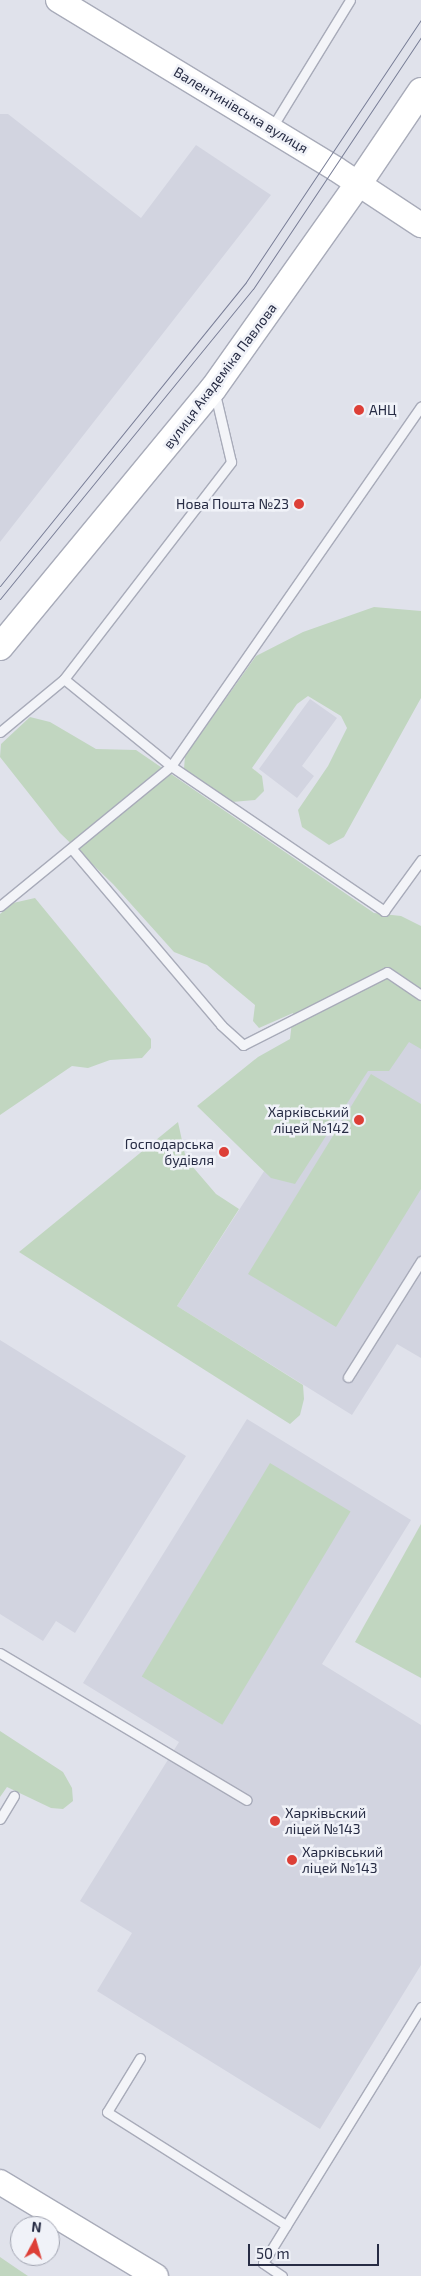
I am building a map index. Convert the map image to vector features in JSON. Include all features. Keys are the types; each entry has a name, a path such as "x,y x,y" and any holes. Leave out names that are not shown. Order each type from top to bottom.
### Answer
{"main road":[{"name":"вулиця Академіка Павлова","path":"0,647 214,389 360,184 421,91"}],"street":[{"name":"Валентинівська вулиця","path":"58,0 360,184 421,225"},
{"path":"0,2182 156,2276"}],"lane":[{"path":"271,130 350,0"},
{"path":"0,732 64,679 230,462 214,389"},
{"path":"0,906 72,849 171,766 421,406"},
{"path":"64,679 171,766 384,911 421,860"},
{"path":"72,849 221,1026 243,1045 387,972 421,995"},
{"path":"348,1377 421,1261"},
{"path":"0,1652 247,1800"},
{"path":"0,1819 14,1796"},
{"path":"282,2276 263,2263 421,2007"},
{"path":"140,2058 107,2112 286,2225"}],"shaded area":[{"path":"0,114 8,114 141,218 196,145 271,195 0,542"},
{"path":"310,699 337,718 302,766 314,776 297,798 259,769"},
{"name":"Харківський ліцей №142","path":"374,1001 421,1031 421,1358 397,1344 352,1415 177,1306"},
{"path":"0,1340 186,1456 75,1633 56,1621 43,1641 0,1614"},
{"name":"Харківьский ліцей №143","path":"247,1419 411,1520 322,1664 421,1725 421,1965 320,2129 97,1991 132,1933 80,1901 179,1742 83,1683"}],"green space":[{"path":"374,607 421,611 421,698 344,837 329,845 302,827 298,810 328,766 347,728 341,716 308,696 297,704 252,768 262,776 264,791 255,800 232,802 184,769 185,756 256,656 303,632"},
{"path":"30,717 50,722 96,749 136,750 374,913 401,916 421,926 421,1049 409,1042 389,1071 368,1071 295,1184 271,1178 197,1106 258,1057 290,1039 293,1013 259,1028 253,1021 255,1005 207,965 174,952 113,884 60,833 0,757 1,744"},
{"path":"35,898 151,1039 151,1048 142,1058 110,1060 88,1068 72,1066 0,1115 0,914 13,903"},
{"path":"371,1074 421,1104 421,1189 336,1327 248,1274"},
{"path":"178,1122 186,1159 216,1194 239,1209 177,1306 303,1385 304,1399 300,1415 290,1424 19,1252"},
{"path":"270,1463 351,1511 222,1725 142,1676"},
{"path":"421,1524 421,1678 355,1642"},
{"path":"0,1731 63,1772 72,1788 73,1801 63,1809 51,1808 7,1787 0,1797"},
{"path":"0,2257 10,2264 10,2266 13,2266 28,2276 0,2276"}],"tram line":[{"path":"0,586 246,282 421,20"},
{"path":"0,599 253,289 421,37"}],"place":[{"name":"АНЦ","path":"359,410"},
{"name":"Нова Пошта №23","path":"299,504"},
{"name":"Харківський ліцей №142","path":"359,1120"},
{"name":"Господарська будівля","path":"224,1152"},
{"name":"Харківьский ліцей №143","path":"275,1821"},
{"name":"Харківський ліцей №143","path":"292,1860"}]}
